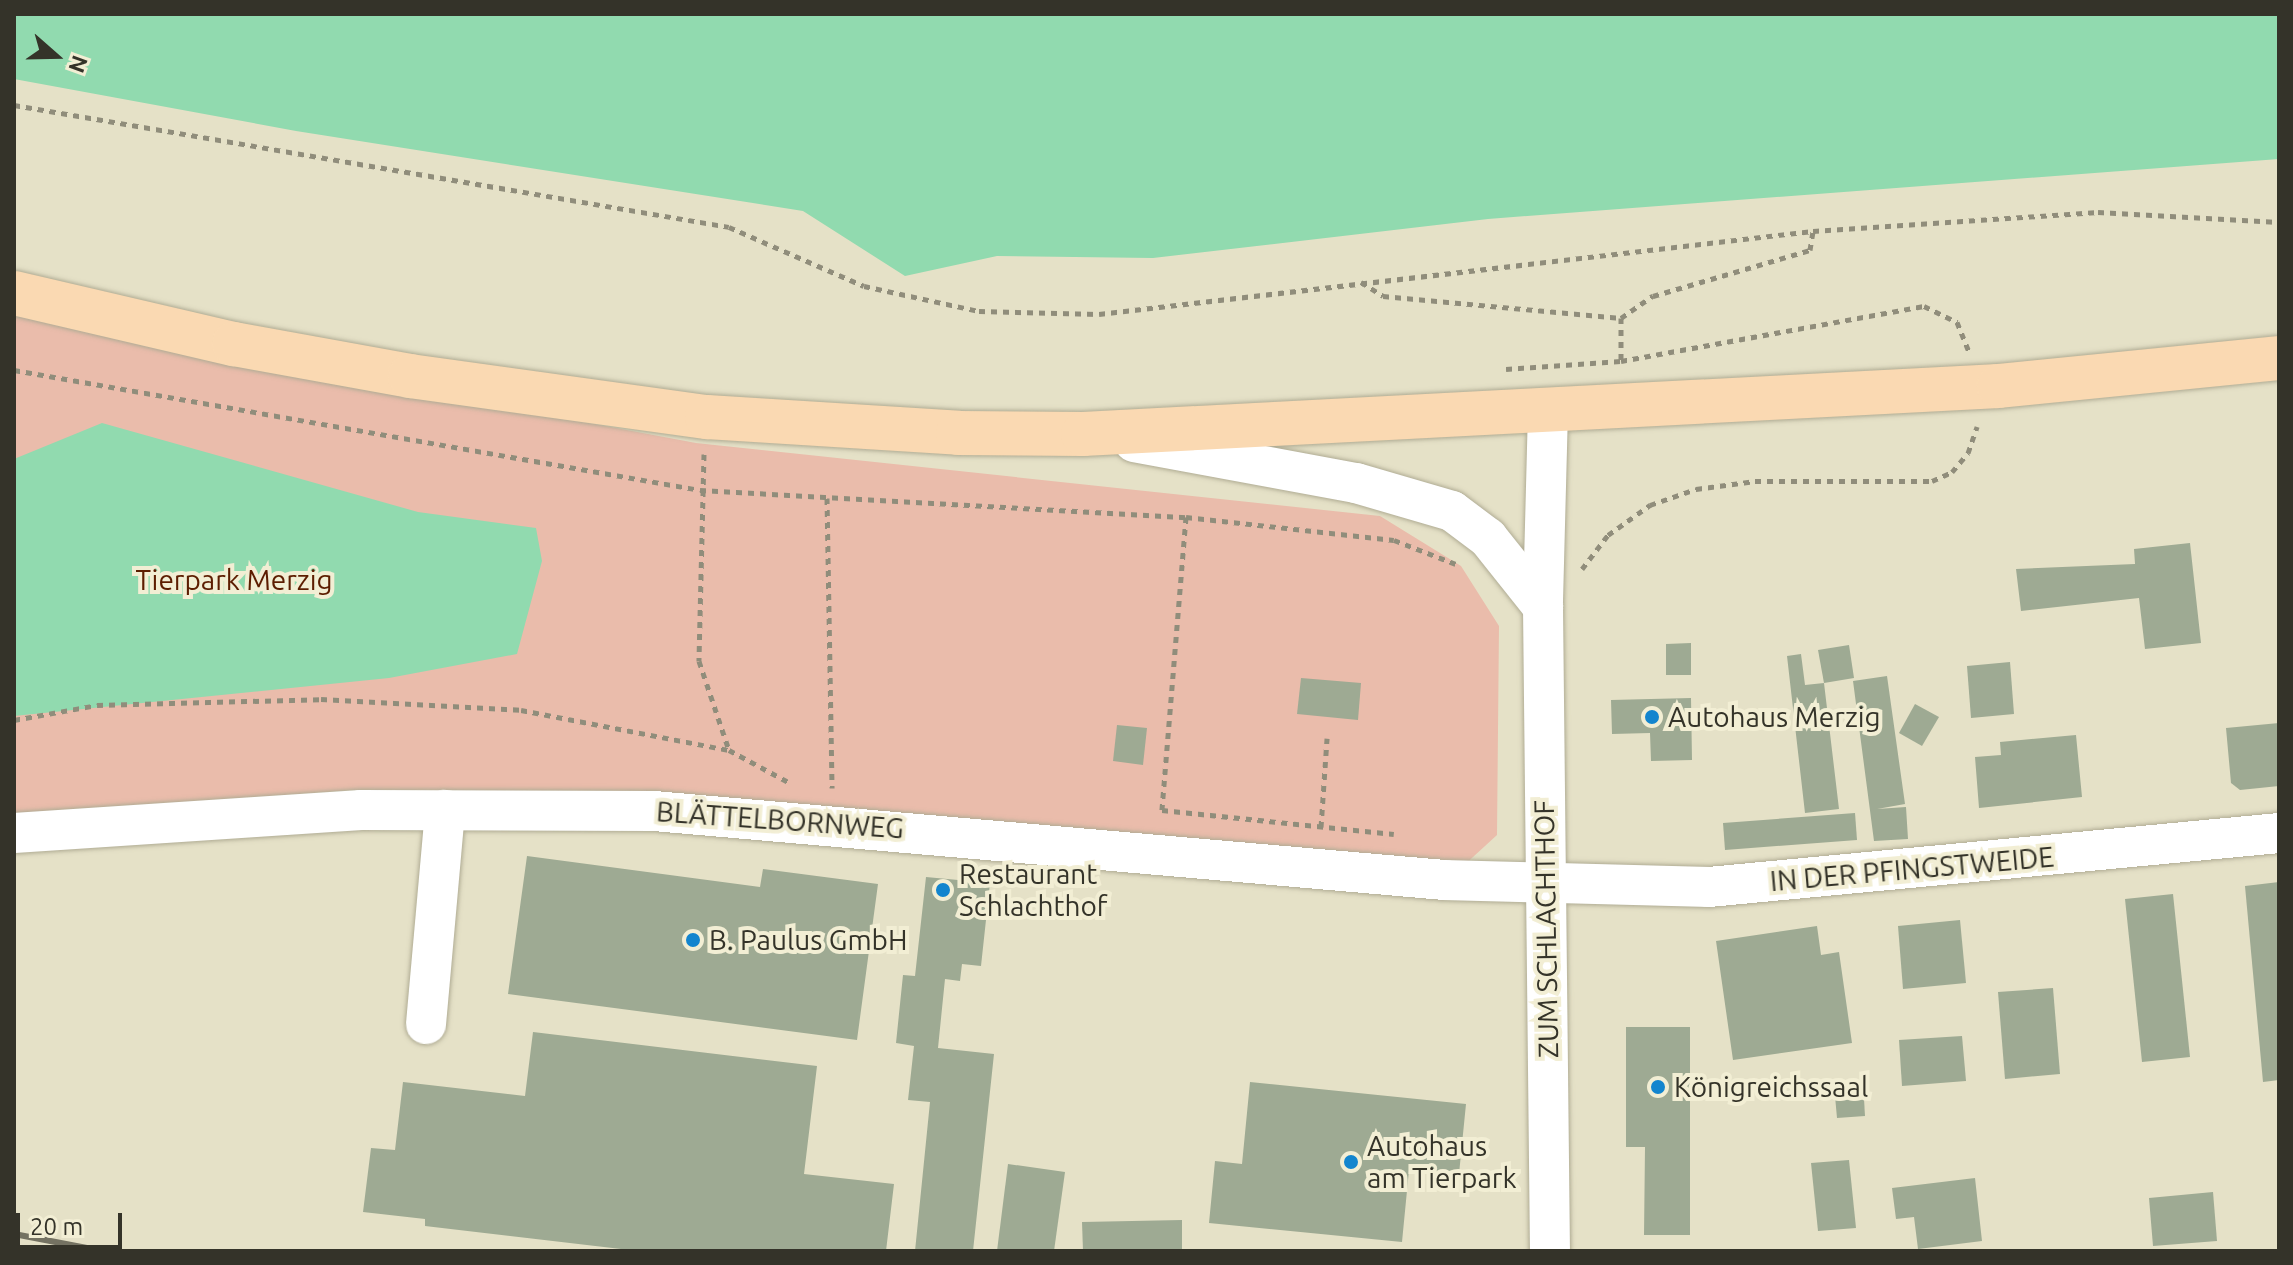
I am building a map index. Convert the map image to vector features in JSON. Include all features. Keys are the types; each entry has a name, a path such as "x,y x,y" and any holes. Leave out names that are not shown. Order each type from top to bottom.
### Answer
{"main road":[{"path":"14,293 381,371 707,417 1083,434 1999,386 2279,358"}],"street":[{"name":"ZUM SCHLACHTHOF","path":"1548,410 1543,607 1550,1251"},
{"path":"1083,434 1239,458 1440,507 1488,538 1543,607"},
{"path":"426,1024 445,810"},
{"name":"BLÄTTELBORNWEG","path":"14,833 445,810 833,813 1545,885"},
{"name":"IN DER PFINGSTWEIDE","path":"1545,885 1724,886 2279,833"}],"path":[{"path":"14,105 729,227 864,286 979,311 1099,314 1360,281 1813,231 2098,212 2279,222"},
{"path":"1360,281 1383,296 1621,318 1653,296 1810,250 1813,231"},
{"path":"1501,369 1621,361 1924,306 1957,322 1970,354"},
{"path":"1621,318 1621,361"},
{"path":"14,370 700,490 1186,517 1394,540 1461,566"},
{"path":"1543,607 1568,591 1608,535 1650,505 1696,489 1755,481 1932,481 1952,472 1968,453 1982,414"},
{"path":"707,417 700,490 699,661 729,750"},
{"path":"827,498 833,813"},
{"path":"1186,517 1162,810 1399,835"},
{"path":"14,720 97,705 321,699 521,710 729,750 833,813"},
{"path":"1321,827 1327,738"}],"green space":[{"name":"Tierpark Merzig","path":"14,315 696,443 1380,516 1461,566 1499,626 1497,835 1461,868 669,794 352,790 14,816"}],"shaded area":[{"path":"14,14 2279,14 2279,159 1488,219 1153,258 997,256 905,276 803,211 296,131 14,79"},
{"path":"102,423 418,512 536,528 542,561 517,654 389,678 14,716 14,459"}],"building":[{"path":"2190,543 2201,643 2145,649 2139,598 2021,611 2016,569 2135,564 2134,549"},
{"path":"1691,643 1691,675 1666,675 1666,644"},
{"path":"1849,645 1854,678 1824,683 1818,650"},
{"path":"1801,654 1805,685 1824,683 1839,809 1805,813 1787,656"},
{"path":"2010,662 2014,714 1971,718 1967,666"},
{"path":"1887,676 1905,804 1877,809 1906,807 1908,839 1874,841 1853,681"},
{"path":"1301,678 1361,683 1358,720 1297,714"},
{"name":"Autohaus Merzig","path":"1691,698 1692,760 1651,761 1650,733 1612,734 1611,700"},
{"path":"1915,704 1939,717 1922,746 1899,733"},
{"path":"2279,723 2279,786 2240,790 2231,783 2226,728"},
{"path":"1117,725 1147,728 1143,765 1113,761"},
{"path":"2076,735 2082,797 1979,808 1975,757 2001,755 2000,742"},
{"path":"1855,813 1857,840 1725,850 1723,823"},
{"name":"B. Paulus GmbH","path":"527,856 760,887 763,869 878,884 857,1040 508,994"},
{"path":"926,877 990,883 981,966 962,964 960,981 945,979 938,1048 994,1054 973,1251 915,1251 930,1102 908,1100 914,1046 896,1043 903,975 915,976"},
{"path":"2279,882 2279,1080 2263,1082 2245,886"},
{"path":"2173,894 2190,1057 2142,1062 2125,899"},
{"path":"1960,920 1966,983 1903,989 1898,926"},
{"path":"1817,926 1821,955 1839,952 1852,1043 1733,1060 1716,941"},
{"path":"2053,988 2060,1074 2005,1079 1998,992"},
{"name":"Königreichssaal","path":"1626,1027 1690,1027 1690,1235 1644,1235 1645,1147 1626,1147"},
{"path":"533,1032 817,1066 804,1174 894,1184 886,1251 638,1251 425,1226 425,1219 363,1212 371,1148 395,1150 403,1082 525,1096"},
{"path":"1962,1036 1966,1081 1902,1086 1899,1040"},
{"name":"Autohaus am Tierpark","path":"1250,1082 1466,1104 1459,1174 1409,1170 1402,1242 1209,1223 1215,1161 1242,1164"},
{"path":"1863,1082 1865,1116 1837,1118 1834,1085"},
{"path":"1849,1160 1856,1228 1818,1231 1811,1163"},
{"path":"1008,1164 1065,1172 1054,1251 997,1251"},
{"path":"1975,1178 1982,1241 1918,1249 1914,1217 1896,1219 1892,1188"},
{"path":"2213,1192 2217,1241 2153,1246 2149,1198"},
{"path":"1182,1220 1182,1251 1083,1251 1082,1222"}],"railway":[{"path":"14,1234 102,1251"}],"place":[{"name":"Autohaus Merzig","path":"1652,717"},
{"name":"Restaurant Schlachthof","path":"943,890"},
{"name":"B. Paulus GmbH","path":"693,940"},
{"name":"Königreichssaal","path":"1658,1087"},
{"name":"Autohaus am Tierpark","path":"1351,1162"}]}
